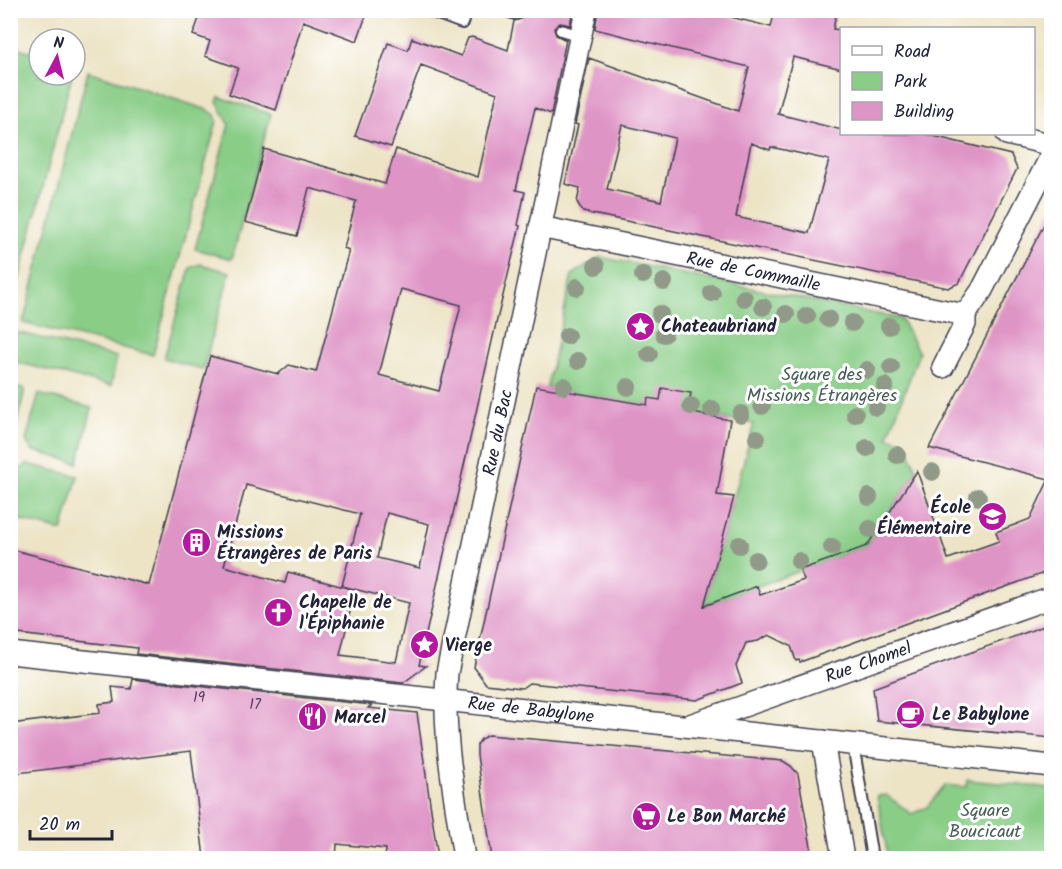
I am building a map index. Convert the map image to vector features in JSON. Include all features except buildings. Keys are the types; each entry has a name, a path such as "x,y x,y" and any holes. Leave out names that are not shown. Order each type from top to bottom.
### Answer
{"street":[{"name":"Rue du Bac","path":"464,858 445,725 447,673 540,227 571,33 586,10"},
{"path":"1011,135 1052,145"},
{"path":"943,368 965,324 965,315 982,290 1052,154"},
{"name":"Rue de Commaille","path":"540,227 965,315"},
{"name":"Rue Chomel","path":"684,727 1052,597"},
{"name":"Rue de Babylone","path":"10,653 1052,766"},
{"path":"823,741 843,858"}],"lane":[{"path":"427,10 462,23 467,10"},
{"path":"504,10 516,14"},
{"path":"852,744 872,858"}],"green space":[{"path":"11,45 27,51 27,87 69,87 11,310"},
{"path":"88,71 208,110 215,115 217,121 153,355 23,323 84,87 87,87"},
{"path":"219,97 271,114 232,259 195,249 229,124 217,102"},
{"name":"Square des Missions Étrangères","path":"600,257 901,319 919,353 888,437 906,442 917,471 867,546 704,606 754,424 547,388 572,275"},
{"path":"200,264 230,272 203,370 164,358 190,268"},
{"path":"17,332 117,357 111,386 11,361"},
{"path":"11,385 25,389 11,440"},
{"path":"39,394 92,408 78,463 31,450 26,440"},
{"path":"27,464 78,476 62,531 11,518 11,496 17,471"},
{"name":"Square Boucicaut","path":"967,780 1051,788 1051,858 888,858 877,796 886,795 912,814 927,807 945,785 966,787"}],"place":[{"name":"Chateaubriand","path":"640,326"},
{"name":"École Élémentaire","path":"992,517"},
{"name":"Missions Étrangères de Paris","path":"196,542"},
{"name":"Chapelle de l'Épiphanie","path":"278,612"},
{"name":"Vierge","path":"424,645"},
{"name":"Le Babylone","path":"911,714"},
{"name":"Marcel","path":"313,717"},
{"name":"Le Bon Marché","path":"646,816"}]}
